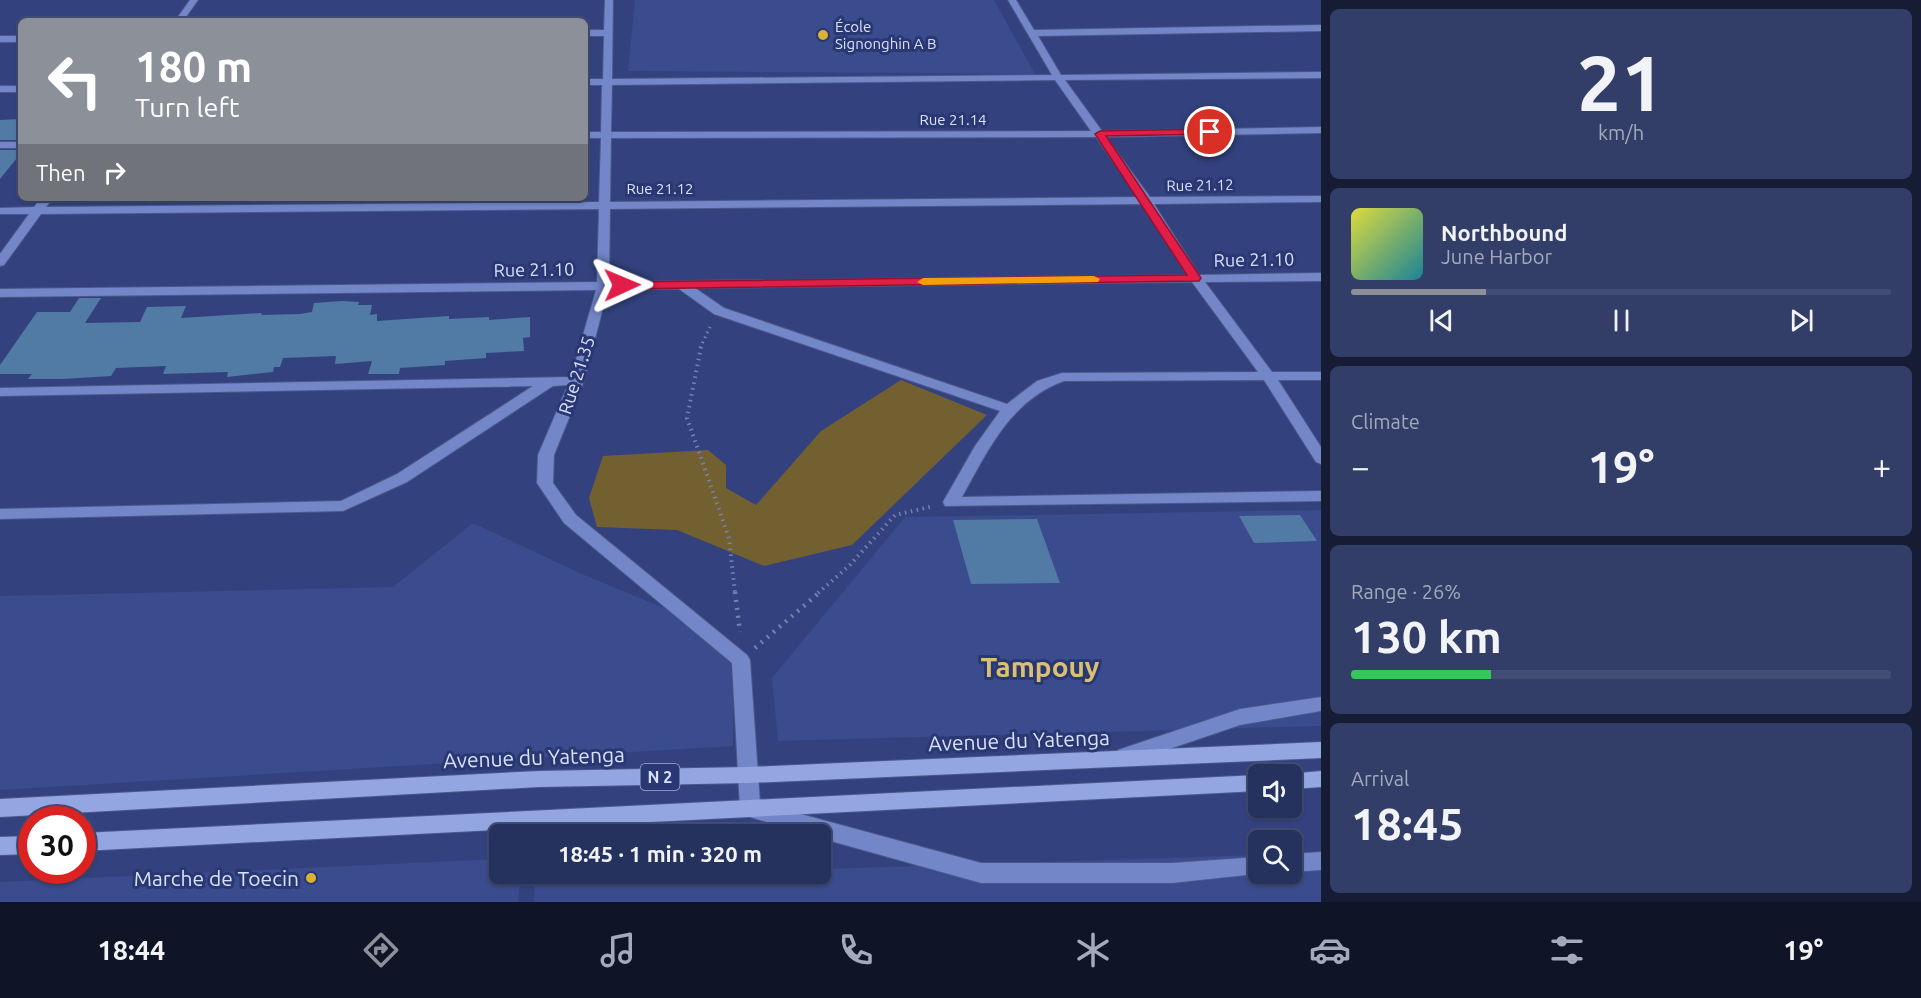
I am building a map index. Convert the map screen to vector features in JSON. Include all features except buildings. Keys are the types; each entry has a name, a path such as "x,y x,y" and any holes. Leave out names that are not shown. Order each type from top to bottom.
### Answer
{"main road":[{"name":"Avenue du Yatenga","path":"0,808 539,779 748,776 1321,750"},
{"path":"1302,780 1321,779"},
{"name":"N 2","path":"96,841 1248,784"},
{"path":"0,846 18,845"}],"street":[{"path":"180,18 194,0"},
{"name":"Rue 21.35","path":"609,0 603,286 578,381 546,455 545,483 570,519 741,660"},
{"path":"1012,0 1059,79 1146,200 1195,278 1269,377 1321,459"},
{"path":"1031,33 1321,28"},
{"path":"588,33 609,33"},
{"path":"0,39 18,39"},
{"path":"588,82 1321,75"},
{"path":"0,89 18,89"},
{"name":"Rue 21.14","path":"588,135 1100,134 1321,130"},
{"path":"0,145 18,144"},
{"name":"Rue 21.12","path":"0,210 1321,199"},
{"path":"0,262 45,201"},
{"name":"Rue 21.10","path":"0,293 1321,277"},
{"path":"682,285 719,311 1008,409"},
{"path":"951,502 1008,409 1046,381 1062,377 1321,376"},
{"path":"0,392 578,381"},
{"path":"0,514 343,506 402,478 549,382"},
{"path":"951,502 1321,496"},
{"path":"741,660 750,809 981,873 1172,873 1248,867"},
{"path":"1113,760 1240,717 1321,704"},
{"path":"1302,862 1321,861"}],"path":[{"path":"719,311 700,344 687,418 729,538 738,595 741,660"},
{"path":"741,660 849,566 895,516 951,502"}],"shaded area":[{"name":"École Signonghin A B","path":"635,0 994,0 1035,74 628,71"},
{"path":"901,380 987,415 852,545 764,566 677,530 597,527 589,498 603,456 708,450 726,465 726,488 756,505 821,431"},
{"path":"1321,510 1321,726 778,741 772,678 905,517"},
{"path":"473,523 582,574 683,616 733,662 733,746 0,790 0,596 393,587"},
{"path":"1321,852 1321,902 534,902 535,884 831,884 831,869 1248,855 1248,884 1302,884 1302,853"},
{"name":"Marche de Toecin","path":"489,859 489,884 520,884 518,902 0,902 0,882 96,884 96,878"}],"slow traffic":[{"path":"923,282 1094,279"}],"place":[{"name":"École Signonghin A B","path":"823,35"},
{"name":"Marche de Toecin","path":"311,878"}],"district":[{"name":"Tampouy","path":"1040,666"}],"route":[{"path":"622,285 1195,278 1146,200 1100,134 1210,132"}]}
